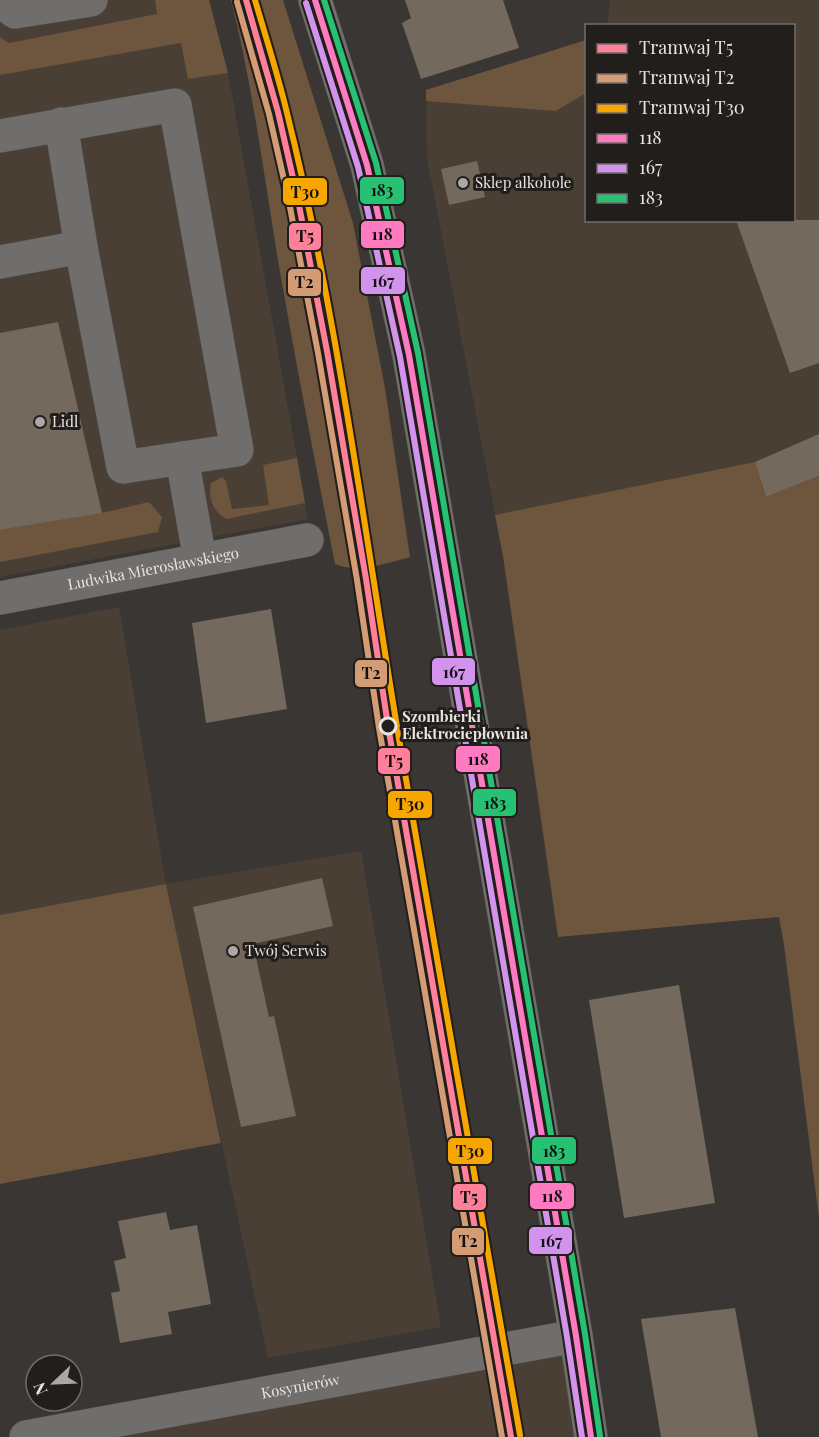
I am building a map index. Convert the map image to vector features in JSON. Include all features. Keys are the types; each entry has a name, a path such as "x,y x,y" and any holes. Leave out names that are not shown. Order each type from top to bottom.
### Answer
{"street":[{"path":"0,1 15,12 91,0"},
{"path":"315,0 367,165 409,355 576,1336 591,1437"},
{"path":"0,136 61,124 175,105 237,450 123,467 81,248 61,124"},
{"path":"0,262 81,248"},
{"path":"182,458 200,560"},
{"name":"Ludwika Mierosławskiego","path":"0,598 307,540"},
{"name":"Kosynierów","path":"26,1437 576,1336"}],"shaded area":[{"path":"0,0 209,0 228,73 308,519 0,577"},
{"path":"155,0 209,0 228,73 188,79 181,43 0,75 0,37 9,43 157,14"},
{"path":"231,0 283,0 353,223 385,388 410,557 362,568 335,564 281,278 253,103"},
{"path":"610,0 819,0 819,476 766,497 503,556 427,158 426,90 585,40 585,222 795,222 795,24 607,24"},
{"path":"585,40 585,94 556,111 426,101 426,90"},
{"path":"297,458 305,503 226,519 214,508 210,494 211,483 222,477 226,481 232,509 269,505 263,465"},
{"path":"755,462 766,497 819,476 819,1218 779,917 558,937 503,556 495,515"},
{"path":"149,502 162,517 158,532 0,562 0,530 101,513"},
{"path":"119,607 166,884 0,915 0,630"},
{"path":"361,851 441,1327 268,1358 166,884"},
{"path":"166,884 221,1143 0,1184 0,915"},
{"path":"576,1336 591,1437 23,1437"}],"building":[{"path":"405,0 503,0 519,48 421,79 402,23 411,18"},
{"name":"Sklep alkohole","path":"477,161 485,197 449,205 441,169"},
{"path":"819,220 819,363 790,373 737,222"},
{"name":"Lidl","path":"58,322 102,513 0,530 0,333"},
{"path":"819,434 819,476 766,497 755,462"},
{"path":"271,609 287,709 206,723 192,623"},
{"path":"322,878 333,926 253,944 269,1017 274,1016 296,1116 241,1127 193,907"},
{"path":"679,985 715,1203 624,1218 589,1000"},
{"path":"166,1212 170,1230 197,1225 211,1304 168,1312 172,1334 120,1343 111,1293 120,1291 114,1261 126,1258 118,1221"},
{"path":"735,1308 758,1437 661,1437 641,1319"}],"tram line":[{"name":"T5","path":"246,0 278,112 298,200 327,351 366,579 388,726 511,1437"},
{"name":"T30","path":"255,0 276,71 305,189 335,342 412,816 520,1435"},
{"name":"T2","path":"237,2 269,114 289,202 318,353 357,580 379,728 502,1437"}],"transit line":[{"name":"118","path":"315,0 367,165 409,355 576,1336 591,1437"},
{"name":"183","path":"324,0 376,163 418,353 585,1334 600,1436"},
{"name":"167","path":"306,3 358,167 400,357 567,1337 582,1437"}],"place":[{"name":"Sklep alkohole","path":"463,183"},
{"name":"Lidl","path":"40,422"},
{"name":"Szombierki Elektrociepłownia","path":"388,726"},
{"name":"Twój Serwis","path":"233,951"}]}
